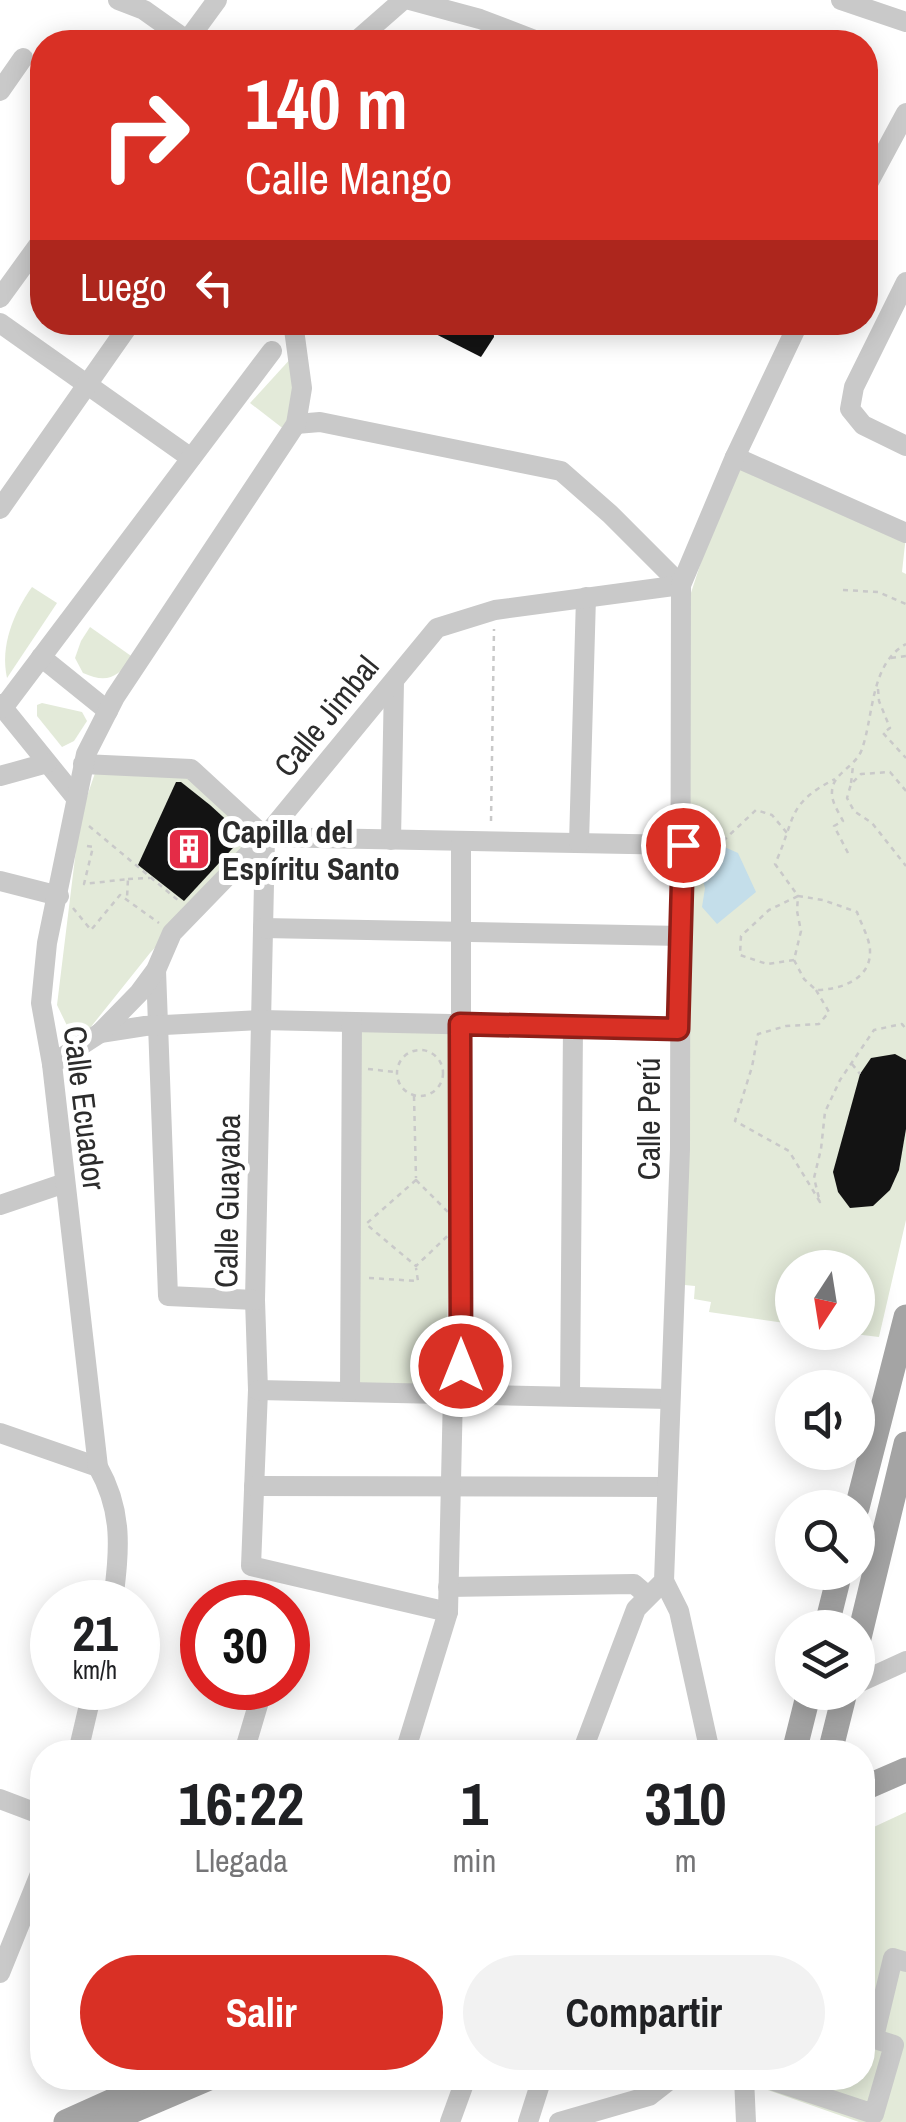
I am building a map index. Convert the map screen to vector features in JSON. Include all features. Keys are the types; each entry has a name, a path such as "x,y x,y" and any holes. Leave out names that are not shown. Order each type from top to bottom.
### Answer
{"main road":[{"path":"862,1490 906,1317"},
{"path":"866,1610 906,1444"},
{"path":"797,1740 804,1710"},
{"path":"833,1740 840,1710"},
{"path":"875,1783 906,1770"},
{"path":"875,1799 906,1786"},
{"path":"66,2122 137,2090"},
{"path":"106,2122 181,2090"}],"street":[{"path":"118,0 146,5 174,30"},
{"path":"196,30 217,0"},
{"path":"370,30 407,0 509,30"},
{"path":"841,0 906,22"},
{"path":"1,89 23,58"},
{"path":"878,164 906,113"},
{"path":"0,298 30,257"},
{"path":"904,289 854,387 850,409 863,425 906,446"},
{"path":"0,324 192,458"},
{"path":"0,508 122,335"},
{"name":"Calle Ecuador","path":"115,1580 119,1544 112,1493 98,1467 52,1064 41,1003 47,943 83,764 108,711 296,424 302,388 295,335"},
{"name":"Calle Perú","path":"586,1740 636,1608 656,1588 666,1487 680,1149 681,585 793,335"},
{"path":"76,798 1,706 272,352"},
{"path":"296,424 337,425 561,471 681,585"},
{"path":"735,457 906,533"},
{"name":"Calle Jimbal","path":"52,1064 100,1033 156,970 172,933 265,838 436,628 495,610 681,585"},
{"path":"579,843 586,597"},
{"path":"41,657 108,711"},
{"path":"391,840 394,681"},
{"path":"0,776 46,763"},
{"path":"83,764 191,769 265,838 683,845"},
{"name":"Calle Guayaba","path":"265,838 255,1300 258,1390 250,1566 448,1612"},
{"path":"409,1740 448,1612 450,1488 457,1393 462,842"},
{"path":"0,881 58,896"},
{"path":"264,928 683,936"},
{"path":"156,970 168,1296 255,1300"},
{"path":"100,1033 158,1025 261,1020 678,1029"},
{"path":"350,1392 352,1022"},
{"path":"570,1396 572,1026"},
{"path":"0,1205 65,1183"},
{"path":"258,1390 669,1400"},
{"path":"0,1433 98,1467"},
{"path":"254,1486 666,1487"},
{"path":"448,1587 634,1584 656,1588"},
{"name":"Calle Perú","path":"656,1588 679,1610 707,1740"},
{"path":"875,1676 906,1662"},
{"path":"81,1740 88,1710"},
{"path":"248,1740 256,1710"},
{"path":"0,1799 30,1810"},
{"path":"0,1973 30,1899"},
{"path":"875,2014 893,1958 906,1962"},
{"path":"801,2090 874,2114 894,2045 875,2038"},
{"path":"450,2122 462,2090"},
{"path":"528,2122 538,2090"},
{"path":"559,2122 649,2096 657,2090"},
{"path":"745,2090 746,2122"}],"path":[{"path":"843,590 878,592 906,604"},
{"path":"491,842 495,610"},
{"path":"906,644 893,652 878,681 862,752 835,779 810,792 796,805 775,864 798,896 802,931 794,960 830,1012 818,1024 786,1026 758,1034 735,1120 790,1151 820,1202 814,1178 822,1149 825,1112 874,1030 902,1024 906,1029"},
{"path":"890,658 906,656"},
{"path":"878,681 879,701 890,728 883,733 906,758"},
{"path":"853,764 847,798 906,866"},
{"path":"851,784 861,774 890,772 906,791"},
{"path":"835,779 831,795 843,821 834,826 848,853"},
{"path":"723,841 756,810 772,814 788,834"},
{"path":"81,833 84,822 192,911"},
{"path":"78,844 93,847 84,884 152,878"},
{"path":"127,900 128,879"},
{"path":"58,896 66,899 91,930 120,894 172,933"},
{"path":"794,960 767,964 740,954 740,936 769,910 798,896 857,912 870,948 864,972 832,990 816,990"},
{"path":"423,1050 437,1056 444,1070 440,1084 429,1094 414,1096 401,1087 396,1072 408,1052 423,1050"},
{"path":"852,1063 860,1074"},
{"path":"352,1068 396,1072"},
{"path":"414,1096 416,1180 460,1224 416,1266"},
{"path":"351,1276 418,1281 416,1266 366,1224 416,1180"}],"green space":[{"path":"293,356 298,391 285,430 250,403"},
{"path":"735,457 906,535 902,572 906,574 906,1220 879,1337 875,1337 875,1250 775,1250 775,1322 709,1312 711,1302 694,1299 695,1286 674,1284 690,596"},
{"path":"32,587 57,603 7,678 5,654 10,631"},
{"path":"90,627 134,658 111,677 83,673 75,658"},
{"path":"37,705 82,712 87,721 74,741 62,747 37,716"},
{"path":"95,773 188,778 260,838 150,953 86,1033 72,1036 57,1005 80,817"},
{"path":"354,1024 457,1026 459,1218 446,1339 452,1389 354,1390"},
{"path":"906,1812 906,2122 859,2122 768,2090 875,2090 875,1826"}],"water":[{"path":"720,845 738,853 756,892 717,924 702,907 705,888 699,868"}],"building":[{"path":"438,335 494,335 481,357"},
{"name":"Capilla del Espíritu Santo","path":"176,782 210,805 244,836 184,901 138,865"},
{"path":"895,1054 906,1060 906,1129 899,1170 890,1190 873,1206 850,1208 838,1192 833,1172 860,1074 871,1058"}],"place":[{"name":"Capilla del Espíritu Santo","path":"189,849"}],"route":[{"path":"461,1366 460,1024 678,1029 683,845"}]}
